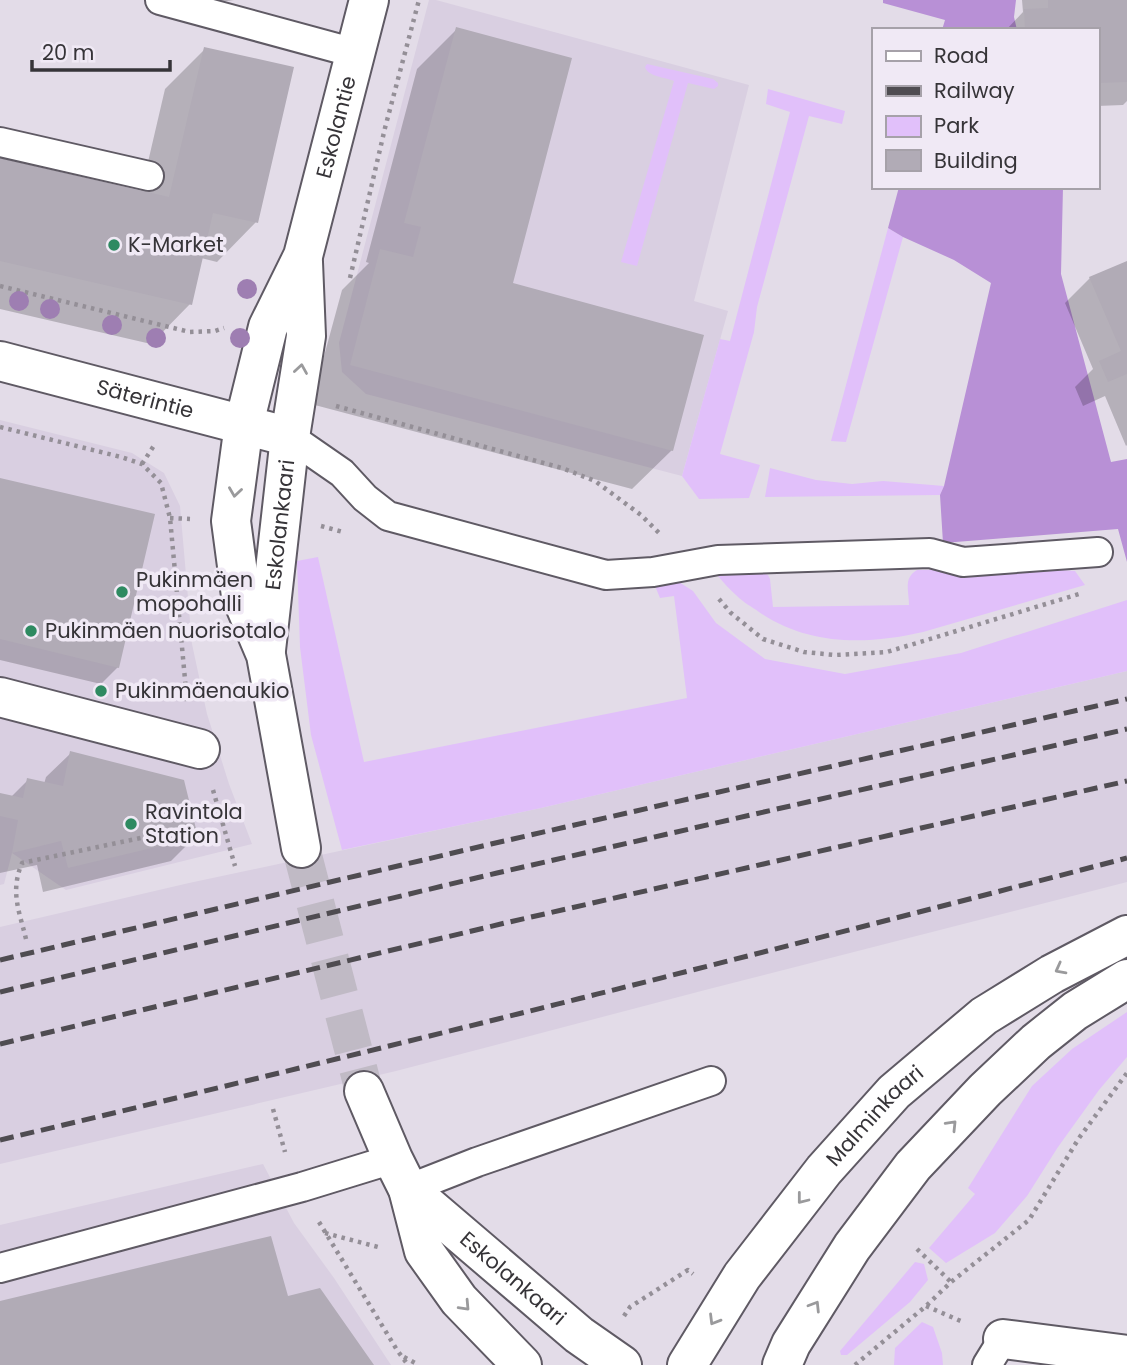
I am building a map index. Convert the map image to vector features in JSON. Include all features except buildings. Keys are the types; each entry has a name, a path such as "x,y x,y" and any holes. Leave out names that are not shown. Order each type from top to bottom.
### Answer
{"street":[{"name":"Eskolantie","path":"244,424 268,327 303,256 369,0"},
{"name":"Eskolantie","path":"290,437 306,336 303,256"},
{"name":"Säterintie","path":"0,360 290,437"},
{"name":"Eskolankaari","path":"244,424 231,521 241,596 266,655 301,848"},
{"name":"Eskolankaari","path":"266,655 290,437"},
{"path":"0,697 200,749"},
{"name":"Malminkaari","path":"687,1365 742,1276 824,1170 894,1092 984,1016 1052,974 1127,935"},
{"path":"782,1365 791,1344 852,1247 913,1166 985,1090 1036,1042 1075,1012 1127,979"},
{"name":"Eskolankaari","path":"364,1091 400,1174 424,1251 459,1300 522,1365"},
{"name":"Eskolankaari","path":"400,1174 579,1335 613,1359"},
{"path":"995,1352 1127,1355"}],"lane":[{"path":"160,0 355,53"},
{"path":"0,142 149,176"},
{"path":"290,437 342,473 365,498 388,516 606,575 653,572 718,560 930,553 963,562 1098,552"},
{"path":"0,1268 302,1187 477,1162 711,1081"}],"path":[{"path":"347,288 419,0"},
{"path":"0,286 190,332 215,331 242,321 268,327"},
{"path":"0,427 142,464 161,482 170,518 187,700 235,866"},
{"path":"26,939 15,898 18,872 22,863 188,828"},
{"path":"858,1364 951,1282 1029,1220 1079,1138 1127,1073"},
{"path":"272,1109 288,1160 325,1233 408,1365"},
{"path":"917,1250 951,1282"},
{"path":"613,1359 630,1307 688,1270 727,1299"},
{"path":"401,1356 419,1365"}],"shaded area":[{"path":"429,0 749,85 694,301 728,311 682,476 366,394 342,372 339,343"},
{"path":"883,0 1016,0 1014,17 1017,28 943,28 945,20 883,3"},
{"path":"898,189 1063,189 1061,274 1111,462 1127,459 1127,562 1118,529 943,543 940,495 991,283 954,260 888,228"},
{"path":"0,420 132,453 164,473 180,506 192,644 207,714 229,784 252,844 66,890 12,853 4,884 0,885"},
{"path":"1127,671 1127,882 396,1071 0,1164 0,927 189,883 541,808"},
{"path":"263,1164 294,1223 391,1365 0,1365 0,1225"}],"green space":[{"path":"647,64 713,79 718,86 714,89 688,83 637,266 621,262 674,81 650,73 645,67"},
{"path":"768,89 845,111 842,124 809,116 720,454 760,465 749,498 699,499 682,476 720,339 730,341 790,112 766,104"},
{"path":"888,228 903,237 846,442 831,441"},
{"path":"770,468 816,480 852,484 883,481 944,486 940,495 765,497"},
{"path":"318,557 364,762 687,698 674,596 660,598 655,586 679,582 693,591 716,623 765,659 845,674 961,653 1127,600 1127,671 541,808 342,850 311,735 300,647 297,561"},
{"path":"917,570 1075,571 1085,585 923,632 859,640 818,637 778,623 742,600 718,576 762,573 768,575 773,607 909,605 908,581"},
{"path":"1127,1012 1127,1057 1099,1090 1027,1196 995,1233 946,1263 929,1248 975,1194 968,1188 1032,1086 1072,1049"},
{"path":"915,1262 924,1264 928,1280 910,1302 847,1355 841,1355 840,1351"},
{"path":"922,1322 933,1327 943,1365 894,1365 895,1348"}],"tunnel":[{"path":"301,848 364,1091"}],"railway":[{"path":"0,960 491,844 1127,699"},
{"path":"0,992 497,873 1127,729"},
{"path":"0,1044 505,923 1127,781"},
{"path":"0,1140 564,1002 1127,858"}],"place":[{"name":"K-Market","path":"114,245"},
{"name":"Pukinmäen mopohalli","path":"122,592"},
{"name":"Pukinmäen nuorisotalo","path":"31,631"},
{"name":"Pukinmäenaukio","path":"101,691"},
{"name":"Ravintola Station","path":"131,824"}]}
